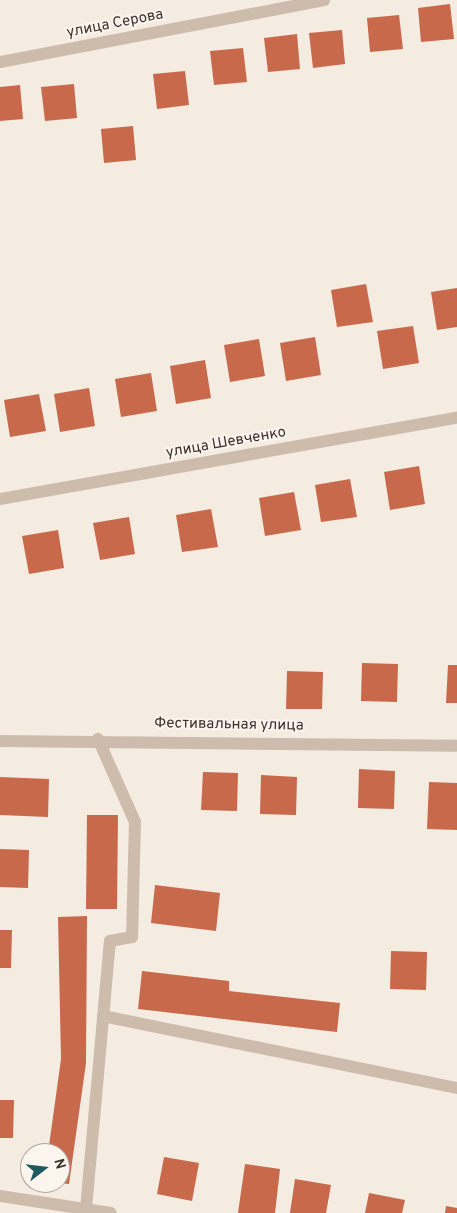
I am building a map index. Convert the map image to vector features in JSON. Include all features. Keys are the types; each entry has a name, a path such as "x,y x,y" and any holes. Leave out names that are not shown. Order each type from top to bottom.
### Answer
{"street":[{"name":"улица Серова","path":"0,62 324,0"},
{"name":"улица Шевченко","path":"0,499 457,418"},
{"name":"Фестивальная улица","path":"0,742 98,739 457,746"},
{"path":"86,1209 110,941 132,937 135,822 98,739"},
{"path":"103,1016 457,1088"},
{"path":"0,1196 111,1213"}],"building":[{"path":"450,4 454,39 421,42 418,8"},
{"path":"399,15 403,49 370,52 367,18"},
{"path":"342,30 345,64 313,68 309,33"},
{"path":"297,34 300,69 268,72 264,38"},
{"path":"243,48 247,82 214,85 210,51"},
{"path":"185,71 189,105 157,109 153,74"},
{"path":"74,84 77,118 45,121 41,87"},
{"path":"20,85 23,119 0,121 0,87"},
{"path":"133,126 136,160 104,163 101,129"},
{"path":"366,284 373,322 337,327 331,290"},
{"path":"457,288 457,327 437,330 431,292"},
{"path":"413,326 419,363 383,369 377,331"},
{"path":"315,337 321,375 286,381 280,343"},
{"path":"259,339 265,376 230,382 224,345"},
{"path":"205,360 211,398 176,404 170,366"},
{"path":"151,373 157,411 121,417 115,379"},
{"path":"89,388 95,426 60,432 54,394"},
{"path":"39,394 46,431 10,437 4,400"},
{"path":"419,466 425,504 390,510 384,472"},
{"path":"350,479 357,517 321,522 315,485"},
{"path":"294,492 301,530 265,536 259,498"},
{"path":"211,509 218,547 182,552 176,515"},
{"path":"129,517 135,554 100,560 93,523"},
{"path":"58,530 64,568 29,574 22,536"},
{"path":"362,663 398,664 397,702 361,701"},
{"path":"448,665 457,665 457,703 446,703"},
{"path":"287,671 323,672 322,709 286,709"},
{"path":"359,769 395,771 394,809 358,808"},
{"path":"203,772 238,773 237,811 201,810"},
{"path":"261,775 297,777 296,815 260,814"},
{"path":"0,777 49,779 48,817 0,815"},
{"path":"429,782 457,783 457,830 427,829"},
{"path":"87,815 118,815 117,909 86,909"},
{"path":"0,849 29,850 28,888 0,887"},
{"path":"155,885 220,893 216,931 151,923"},
{"path":"87,916 86,1063 70,1177 70,1143 49,1143 61,1059 58,917"},
{"path":"0,930 12,930 11,968 0,968"},
{"path":"391,951 427,952 426,990 390,989"},
{"path":"142,971 229,981 229,991 340,1003 337,1032 138,1009"},
{"path":"0,1100 14,1100 13,1138 0,1138"},
{"path":"164,1157 199,1163 192,1201 157,1194"},
{"path":"245,1164 280,1169 275,1213 238,1213"},
{"path":"295,1179 331,1185 326,1213 290,1213"},
{"path":"369,1193 405,1200 402,1213 365,1213"},
{"path":"446,1206 457,1208 457,1213 445,1213"}]}
